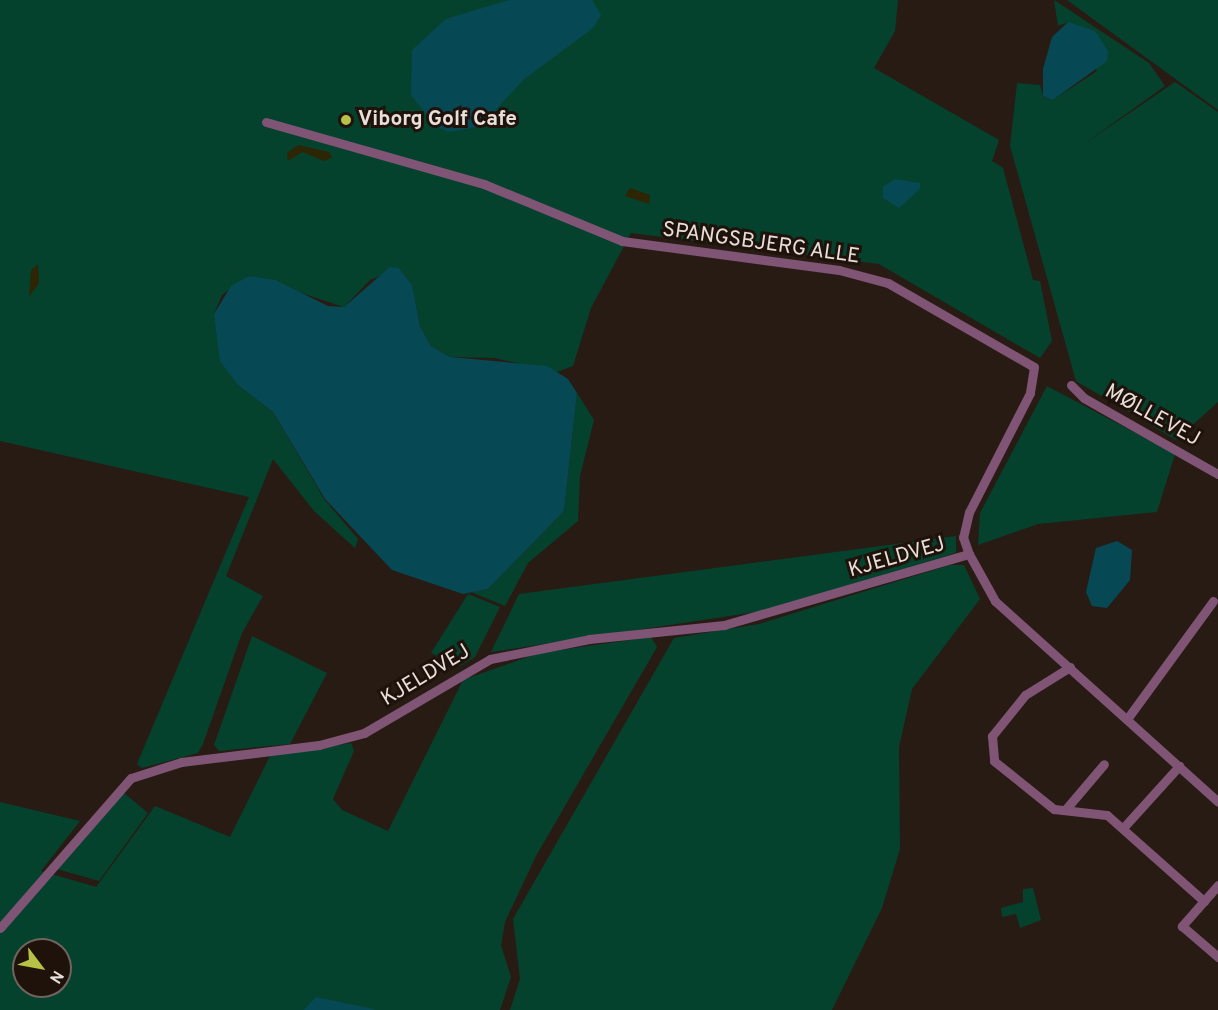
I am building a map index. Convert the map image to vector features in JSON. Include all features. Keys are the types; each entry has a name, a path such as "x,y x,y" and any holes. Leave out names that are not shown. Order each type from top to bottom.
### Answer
{"street":[{"name":"SPANGSBJERG ALLE","path":"266,122 483,184 622,241 839,270 888,283 1034,367 1030,393 969,512 963,537 969,555 984,589 1218,802"},
{"name":"MØLLEVEJ","path":"1071,385 1084,398 1218,474"},
{"name":"KJELDVEJ","path":"0,928 131,778 181,762 319,745 364,733 490,659 588,639 724,624 969,555"},
{"path":"1126,719 1213,601"},
{"path":"1070,667 1025,695 992,736 991,749 994,761 1043,803 1065,810 1096,810 1123,828 1204,901"},
{"path":"1065,810 1104,764"},
{"path":"1123,828 1179,766"},
{"path":"1218,885 1182,926 1218,957"}],"green space":[{"path":"0,0 898,0 895,31 874,68 999,140 992,161 1003,168 1033,280 1040,281 1052,341 1040,358 879,264 631,233 591,308 573,366 557,372 494,358 450,357 431,346 420,326 412,285 399,268 370,280 344,307 219,266 249,276 222,295 214,314 238,385 273,412 324,499 358,539 355,548 314,511 273,459 226,576 263,596 242,633 203,744 198,753 142,768 137,764 249,497 0,441"},
{"path":"1054,0 1149,63 1165,86 1084,144 1175,82 1218,112 1218,402 1176,440 1076,381 1010,146 1017,83 1040,85 1043,96 1053,100 1097,71 1068,22 1058,26"},
{"path":"1067,0 1218,0 1218,110"},
{"path":"1047,386 1175,454 1157,512 1038,524 978,545 980,513"},
{"path":"577,393 594,420 580,476 578,521 528,563 505,606 471,592 488,589 564,511"},
{"path":"956,536 956,553 769,610 491,652 519,594"},
{"path":"950,565 964,565 980,599 912,689 899,747 900,849 882,908 832,1010 510,1010 520,979 513,919 674,638 759,624"},
{"path":"468,594 500,607 475,657 460,666 431,653"},
{"path":"252,636 327,673 290,744 219,751 214,745"},
{"path":"651,637 657,647 536,856 505,922 501,945 511,977 500,1010 0,1010 0,802 80,821 41,871 96,887 155,806 230,837 270,756 351,743 354,751 333,799 342,810 388,831 463,680 539,653"},
{"path":"124,793 148,813 99,881 57,869"},
{"path":"1033,888 1041,920 1020,928 1016,914 1002,917 1001,908 1023,902 1023,889"}],"sand":[{"path":"298,145 329,152 332,157 325,161 302,152 288,161 287,153"},
{"path":"630,188 650,195 649,204 625,196"},
{"path":"38,264 39,283 29,297 31,270"}],"water":[{"path":"509,0 592,0 601,15 593,28 523,80 481,126 449,132 436,127 411,95 412,50 446,19"},
{"path":"1068,22 1095,31 1108,51 1107,61 1053,100 1043,96 1043,69 1052,37"},
{"path":"895,179 920,183 920,189 899,208 883,198 883,187"},
{"path":"390,267 399,268 412,285 420,326 431,346 450,357 547,366 568,379 577,393 564,511 488,589 463,594 392,570 325,499 273,412 238,385 220,361 214,314 231,286 249,276 275,280 328,306 344,307"},
{"path":"1117,541 1132,550 1130,580 1107,608 1092,606 1086,592 1096,548"},
{"path":"316,997 373,1009 375,1010 304,1010"}],"place":[{"name":"Viborg Golf Cafe","path":"346,120"}]}
